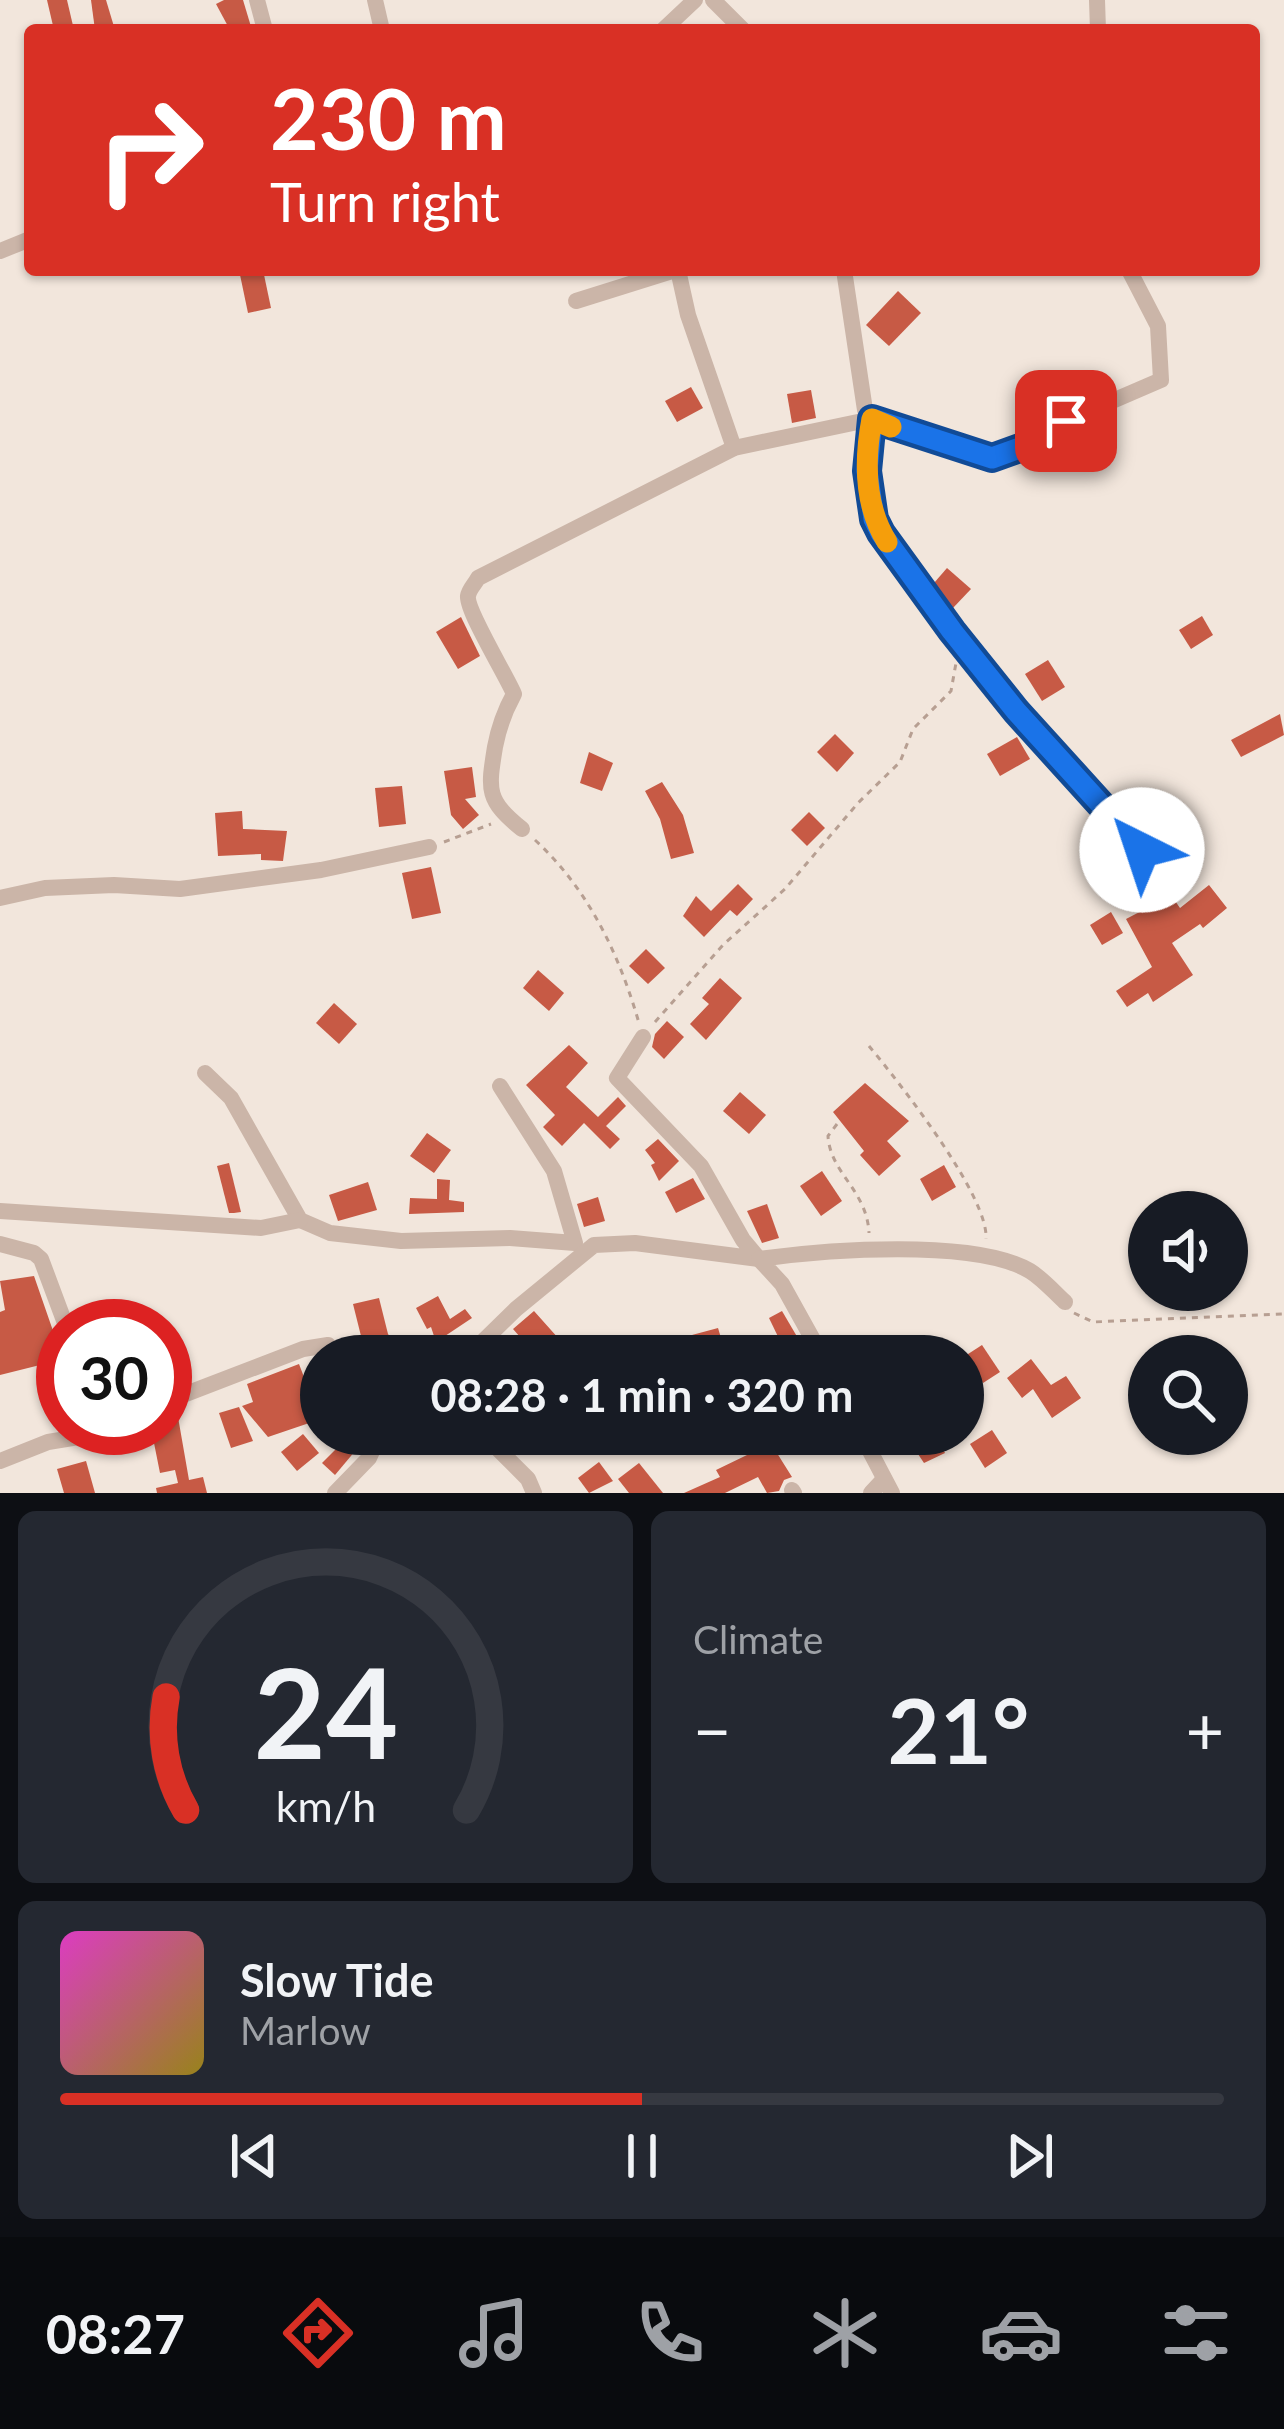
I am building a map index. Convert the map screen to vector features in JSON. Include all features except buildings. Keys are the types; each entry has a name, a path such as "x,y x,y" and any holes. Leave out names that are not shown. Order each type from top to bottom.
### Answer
{"street":[{"path":"669,24 695,0"},
{"path":"713,0 737,24"},
{"path":"576,301 657,276"},
{"path":"678,276 734,448"},
{"path":"845,276 861,399 872,419 867,471 874,519 962,644 1045,747 1124,826 1158,870"},
{"path":"522,829 500,811 488,787 497,731 514,694 472,616 468,596 478,578 734,448 872,419 992,458 1031,444 1066,421 1160,380 1158,326 1132,276"},
{"path":"0,898 45,888 180,889 321,870 429,847"},
{"path":"643,1037 616,1078 701,1166 743,1240 782,1284 810,1335"},
{"path":"205,1073 231,1098 300,1220"},
{"path":"500,1086 554,1172 584,1244"},
{"path":"0,1210 261,1228 300,1220 331,1233 400,1241 510,1238 635,1243 759,1259 861,1251 973,1252 1029,1270 1066,1302"},
{"path":"489,1335 584,1244 616,1225"},
{"path":"0,1244 41,1258 56,1299"},
{"path":"192,1391 300,1349"},
{"path":"0,1461 36,1447"},
{"path":"334,1493 370,1455"},
{"path":"504,1455 528,1479 534,1493"},
{"path":"869,1455 882,1488"}],"path":[{"path":"643,1037 723,944 785,890 858,802 900,762 913,729 952,691 962,644"},
{"path":"429,847 497,822 512,821 522,829 578,889 600,922 626,979 643,1037"},
{"path":"869,1046 930,1124 969,1191 987,1230 986,1241 973,1252"},
{"path":"837,1124 828,1136 829,1153 868,1211 869,1235 861,1251"},
{"path":"1066,1302 1077,1316 1093,1322 1284,1314"}],"slow traffic":[{"path":"887,542 874,519 867,446 872,419 891,427"}],"route":[{"path":"1066,421 1031,444 992,458 872,419 867,471 874,519 929,600 1016,711 1142,850"}]}
